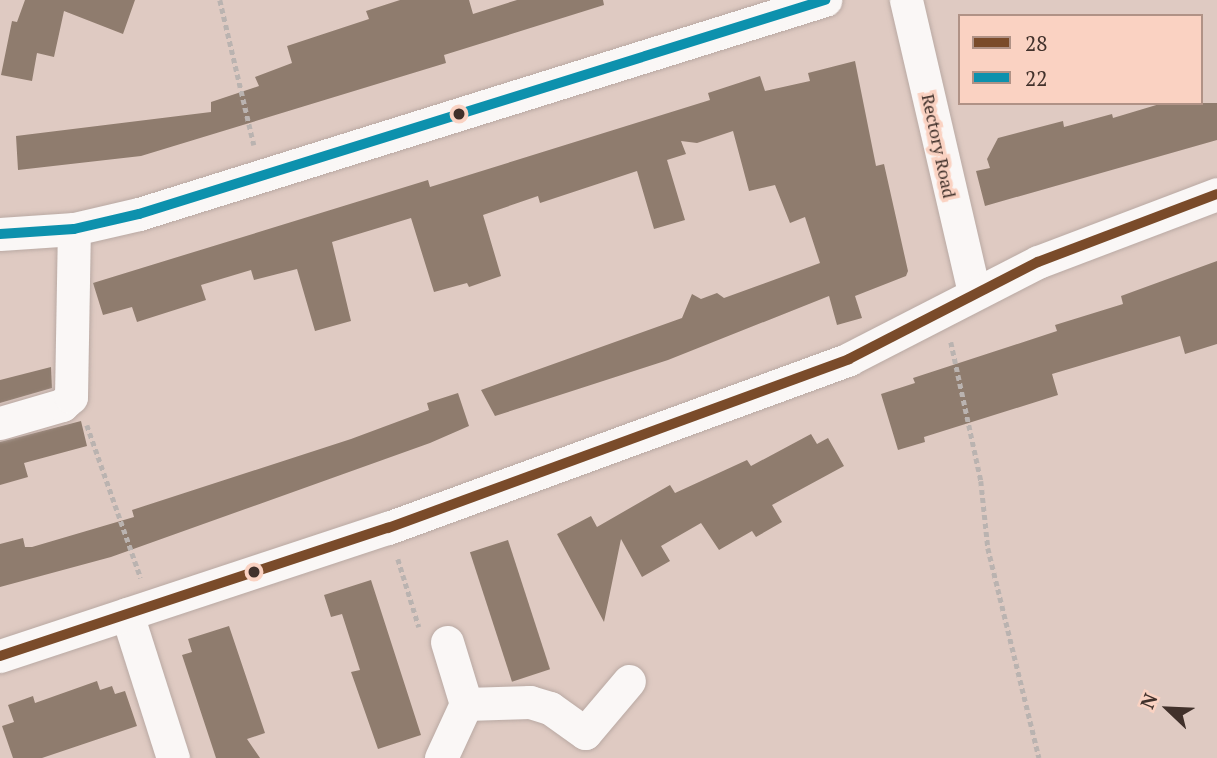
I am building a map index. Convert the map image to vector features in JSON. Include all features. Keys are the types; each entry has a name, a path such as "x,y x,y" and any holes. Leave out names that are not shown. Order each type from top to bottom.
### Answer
{"street":[{"path":"0,234 74,229 262,175 825,0"},
{"name":"Rectory Road","path":"906,0 974,292"},
{"path":"0,656 388,528 849,359 974,292 1217,194"},
{"path":"0,423 62,405 71,397 74,229"},
{"path":"127,614 173,758"},
{"path":"441,758 466,704 447,642"},
{"path":"466,704 530,702 550,708 585,733 629,681"}],"path":[{"path":"220,0 262,175"},
{"path":"944,310 981,481 988,548 1039,758"},
{"path":"71,397 83,414 141,578"},
{"path":"388,528 425,650 447,642"}],"building":[{"path":"25,0 135,0 123,34 64,11 54,57 37,53 32,81 1,75 12,21 17,22"},
{"path":"400,0 469,0 473,14 517,0 603,0 604,5 444,55 446,63 141,156 18,170 16,136 211,112 211,102 259,86 255,77 292,63 287,46 369,19 366,11"},
{"path":"855,61 876,166 884,164 908,271 906,276 855,296 862,318 837,325 829,296 668,360 495,416 481,390 682,318 692,294 701,299 717,293 724,298 820,263 805,217 790,223 775,185 749,191 733,131 697,143 681,141 686,154 667,160 685,220 654,229 637,171 540,203 538,196 483,215 501,276 469,287 467,283 434,292 411,218 332,242 351,321 315,331 297,269 254,280 251,270 201,285 206,300 137,322 132,307 103,315 93,283 428,180 430,187 710,100 708,93 760,76 765,91 810,81 808,73"},
{"path":"1217,103 1217,140 985,206 976,171 990,168 987,159 998,138 1063,121 1064,127 1112,114 1113,118 1156,105"},
{"path":"1217,261 1217,344 1185,354 1180,336 1052,374 1058,395 924,437 925,442 898,450 881,394 915,383 913,378 1057,331 1055,325 1123,304 1121,296"},
{"path":"51,367 52,388 0,403 0,380"},
{"path":"458,393 469,426 430,443 111,557 0,587 0,544 23,538 25,547 32,547 134,517 132,510 351,439 429,410 427,403"},
{"path":"81,421 87,446 24,463 28,477 0,485 0,442"},
{"path":"811,434 817,444 828,438 844,466 772,505 782,522 756,537 752,531 719,550 701,523 661,546 670,561 642,577 621,539 604,622 557,534 591,516 597,527 670,485 675,493 747,460 751,466"},
{"path":"508,540 550,669 512,682 470,552"},
{"path":"371,580 421,735 378,749 351,672 360,670 342,614 331,617 324,595"},
{"path":"229,626 265,733 247,739 260,758 216,758 182,655 192,652 188,639"},
{"path":"97,681 100,690 112,686 115,694 125,691 137,726 42,758 13,758 2,726 14,722 8,705 33,696 35,703"}],"transit line":[{"name":"22","path":"0,234 74,229 139,214 825,0"},
{"name":"28","path":"0,656 388,528 849,359 1038,262 1217,194"}]}
